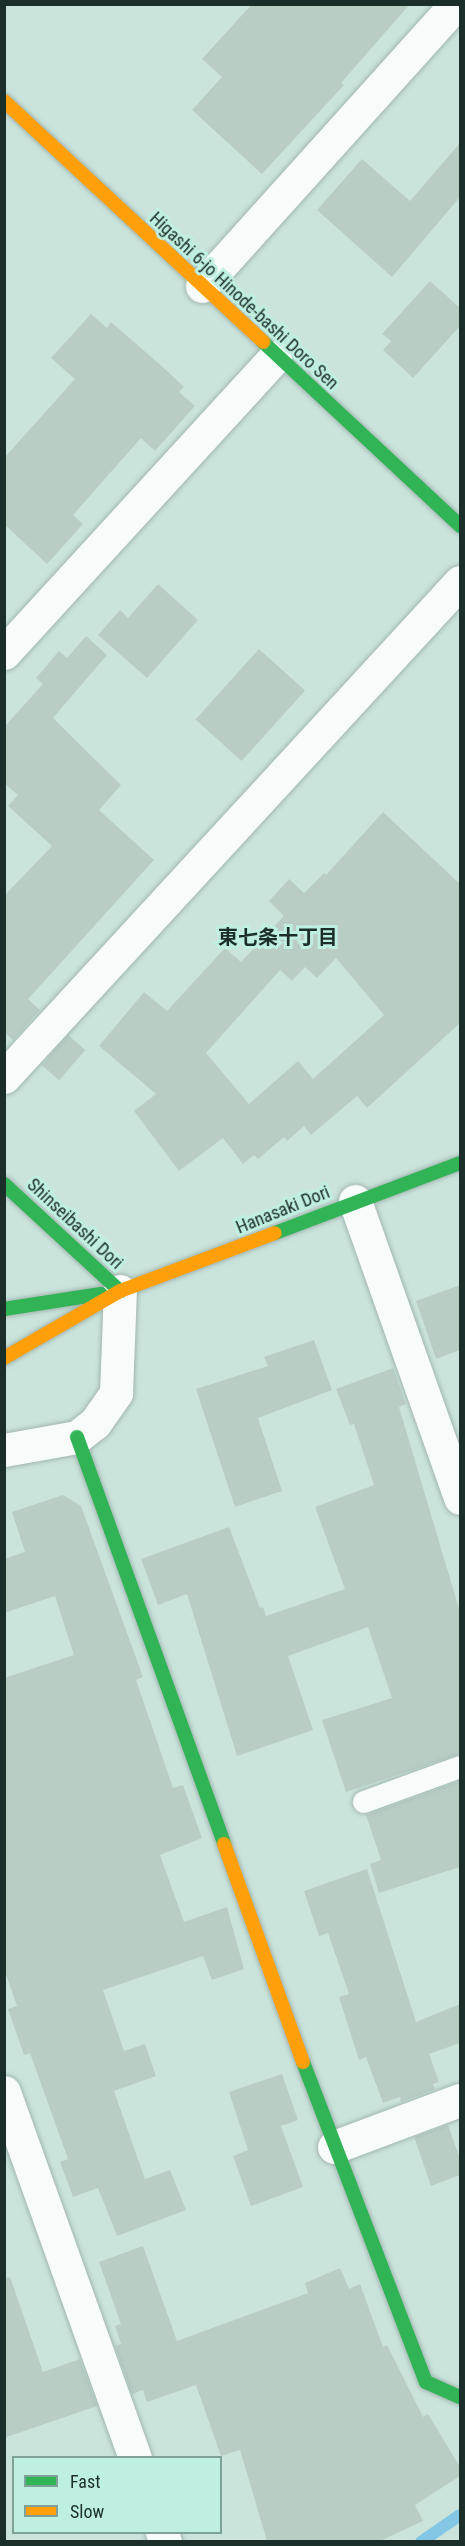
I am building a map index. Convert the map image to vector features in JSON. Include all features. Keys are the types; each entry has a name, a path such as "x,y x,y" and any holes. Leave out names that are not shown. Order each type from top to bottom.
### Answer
{"street":[{"path":"201,286 456,4"},
{"name":"Higashi 6-jo Hinode-bashi Doro Sen","path":"8,111 460,526"},
{"path":"4,653 275,357"},
{"path":"4,1077 460,582"},
{"name":"Hanasaki Dori","path":"4,1358 120,1291 460,1163"},
{"name":"Shinseibashi Dori","path":"4,1184 120,1291"},
{"path":"354,1201 460,1498"},
{"path":"4,1449 77,1437 95,1423 116,1393 120,1291"},
{"name":"Hanasaki Dori","path":"4,1309 120,1291"},
{"path":"77,1437 334,2147 426,2382 460,2397"},
{"path":"4,2092 135,2456"},
{"path":"334,2147 460,2100"}],"lane":[{"path":"364,1802 460,1767"}],"building":[{"path":"252,4 410,4 341,83 344,85 262,174 192,110 222,77 202,59"},
{"path":"460,143 460,197 392,277 317,210 362,159 410,201"},
{"path":"430,281 460,308 460,326 413,378 383,350 391,341 382,334"},
{"path":"91,314 107,328 111,322 165,369 184,387 179,392 195,406 155,451 141,438 73,515 83,524 47,564 4,524 4,458 75,379 51,358"},
{"path":"158,584 198,620 147,678 98,635 120,610 128,618"},
{"path":"86,636 107,655 53,718 121,785 99,810 154,860 28,999 40,1010 13,1040 4,1032 4,896 52,846 8,806 18,795 4,783 4,727 43,684 36,678 59,651 67,658"},
{"path":"259,649 305,690 242,761 195,720"},
{"path":"383,812 460,884 460,1023 367,1108 357,1096 311,1135 304,1126 287,1141 284,1137 258,1159 254,1155 243,1164 223,1138 179,1171 134,1111 156,1094 99,1046 144,992 167,1011 225,948 241,962 284,916 269,901 289,879 304,893 324,873 326,875","holes":["336,958 384,1015 313,1079 298,1061 249,1104 206,1053 280,970 292,981 305,967 317,978"]},
{"path":"68,1035 85,1050 59,1080 42,1065"},
{"path":"460,1285 460,1350 436,1359 416,1301"},
{"path":"314,1340 332,1390 258,1418 282,1491 235,1507 196,1389 268,1366 264,1357"},
{"path":"393,1368 406,1404 399,1407 460,1612 460,1754 346,1792 322,1720 392,1698 368,1627 288,1656 313,1730 237,1756 187,1594 158,1605 141,1559 229,1527 260,1608 263,1607 266,1616 345,1589 315,1507 374,1485 354,1424 350,1425 336,1389"},
{"path":"63,1495 81,1506 143,1677 136,1680 173,1788 183,1785 202,1838 160,1855 184,1922 227,1907 244,1969 212,1980 203,1956 103,1990 124,2051 145,2044 156,2076 114,2091 145,2179 170,2170 186,2210 117,2236 98,2188 73,2197 60,2162 68,2159 30,2053 24,2055 8,2009 17,2006 4,1969 4,1678 74,1655 55,1596 4,1613 4,1559 25,1552 12,1512"},
{"path":"460,1781 460,1867 379,1893 370,1864 381,1860 366,1815"},
{"path":"367,1869 416,2022 460,2004 460,2043 429,2054 439,2082 433,2084 435,2089 401,2102 400,2097 383,2103 366,2057 359,2060 339,1997 349,1994 328,1933 319,1936 304,1891"},
{"path":"282,2074 298,2120 281,2126 303,2187 251,2206 233,2156 248,2150 229,2092"},
{"path":"448,2125 460,2159 460,2175 431,2186 414,2137"},
{"path":"143,2246 177,2341 308,2293 305,2283 340,2268 349,2289 360,2284 383,2347 387,2345 423,2417 428,2414 460,2467 460,2476 415,2505 423,2521 380,2541 267,2541 240,2450 221,2456 196,2385 147,2402 143,2390 132,2394 115,2346 121,2344 115,2326 121,2324 99,2262"},
{"path":"10,2277 43,2372 80,2359 97,2406 4,2438 4,2278"}],"waterway":[{"path":"421,2542 460,2515"}],"traffic: fast":[{"path":"263,342 460,526"},
{"path":"275,1233 460,1163"},
{"path":"4,1184 120,1291"},
{"path":"4,1309 101,1294"},
{"path":"77,1437 224,1844"},
{"path":"303,2062 426,2382 460,2397"}],"traffic: slow":[{"path":"4,101 263,342"},
{"path":"4,1358 120,1291 275,1233"},
{"path":"224,1844 303,2062"}],"district":[{"name":"東七条十丁目","path":"278,937"}]}
